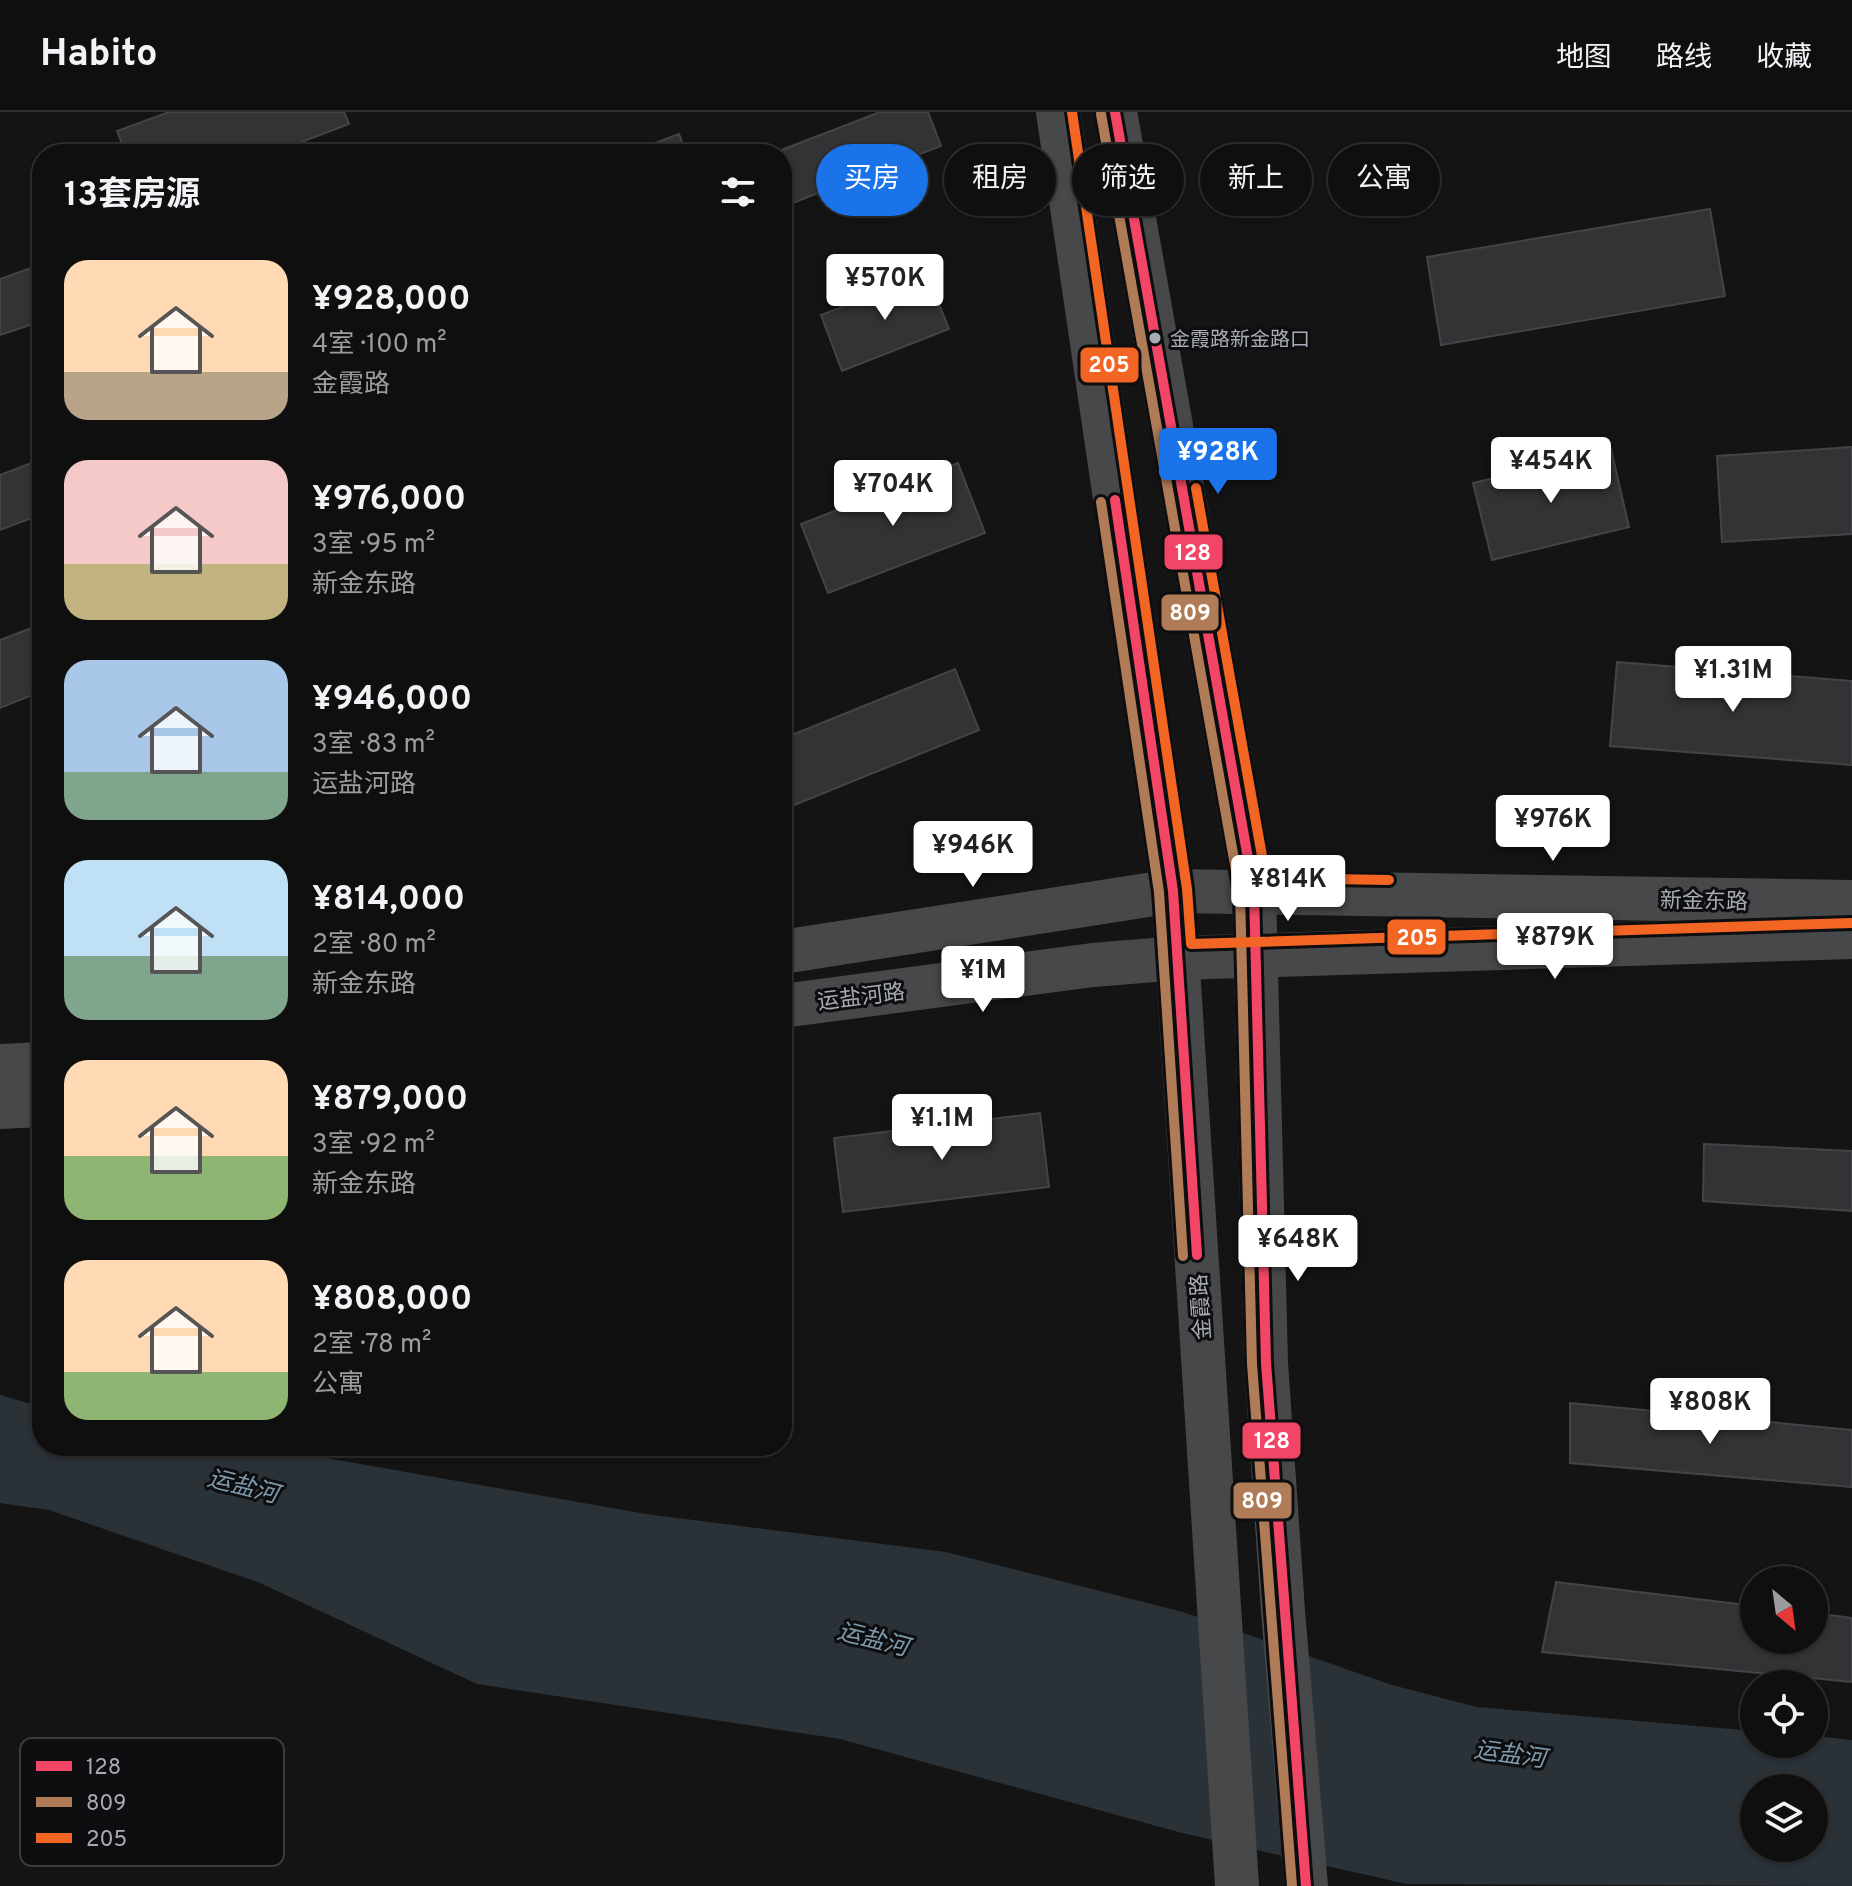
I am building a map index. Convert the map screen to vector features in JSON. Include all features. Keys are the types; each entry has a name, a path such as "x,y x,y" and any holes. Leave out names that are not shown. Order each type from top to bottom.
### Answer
{"main road":[{"name":"金霞路","path":"1058,112 1173,891 1237,1886"},
{"path":"1115,112 1254,892 1266,1363 1306,1885"},
{"name":"新金东路","path":"1173,891 1852,902"},
{"path":"792,950 1173,891"},
{"name":"新金东路","path":"1178,958 1852,937"},
{"name":"运盐河路","path":"792,1005 1093,965 1178,958"},
{"path":"0,1066 32,1064"},
{"path":"0,1107 32,1105"}],"water":[{"name":"运盐河","path":"0,1395 32,1404 32,1456 315,1456 646,1514 946,1552 1183,1612 1392,1685 1477,1707 1740,1730 1740,1758 1828,1758 1828,1737 1852,1740 1852,1886 1406,1884 1182,1833 840,1739 477,1684 260,1583 49,1510 0,1503"}],"building":[{"path":"169,112 344,112 349,124 296,144 122,144 117,131"},
{"path":"880,112 928,112 941,146 928,151 928,144 816,144 816,194 792,203 792,146"},
{"path":"679,134 683,144 652,144"},
{"path":"1710,209 1725,296 1441,345 1427,257"},
{"path":"32,268 32,324 0,335 0,279"},
{"path":"927,274 949,329 842,371 821,315"},
{"path":"1852,447 1852,534 1722,542 1717,456"},
{"path":"1611,449 1629,527 1492,560 1473,483"},
{"path":"32,463 32,518 0,530 0,475"},
{"path":"958,463 985,533 828,593 801,524"},
{"path":"32,628 32,695 0,708 0,640"},
{"path":"1617,662 1852,681 1852,765 1610,746"},
{"path":"955,669 979,730 792,806 792,735"},
{"path":"1040,1113 1049,1187 843,1212 834,1138"},
{"path":"1704,1144 1852,1151 1852,1211 1703,1201"},
{"path":"1570,1403 1852,1430 1852,1487 1570,1463"},
{"path":"1556,1582 1740,1604 1740,1654 1828,1654 1828,1615 1852,1618 1852,1682 1828,1680 1828,1670 1740,1671 1542,1652"}],"transit line":[{"name":"205","path":"1072,112 1187,889 1191,944 1852,923"},
{"name":"128","path":"1115,112 1254,892 1266,1363 1306,1886"},
{"name":"809","path":"1101,114 1240,893 1252,1364 1292,1886"},
{"name":"205","path":"1196,488 1266,878 1389,880"},
{"name":"128","path":"1115,500 1173,891 1197,1255"},
{"name":"809","path":"1101,502 1159,892 1183,1256"}],"place":[{"name":"金霞路新金路口","path":"1155,338"}]}
